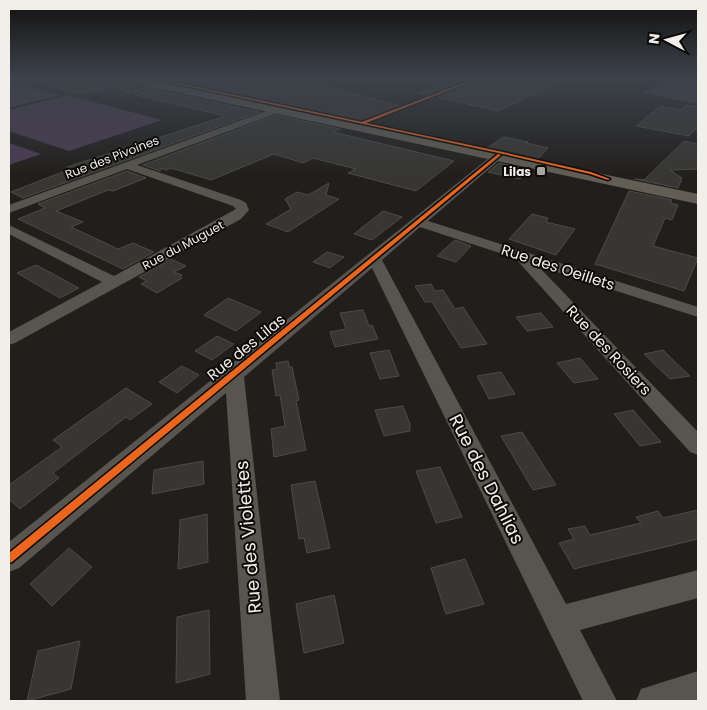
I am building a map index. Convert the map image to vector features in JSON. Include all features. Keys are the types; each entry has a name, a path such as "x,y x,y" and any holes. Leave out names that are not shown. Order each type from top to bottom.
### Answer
{"main road":[{"path":"278,110 698,199"}],"street":[{"name":"Rue des Pivoines","path":"9,209 277,110"},
{"name":"Rue des Lilas","path":"9,559 497,156"},
{"name":"Rue du Muguet","path":"9,339 236,216 243,208 237,203 125,165"},
{"name":"Rue des Oeillets","path":"418,222 698,312"},
{"path":"9,229 114,282"},
{"name":"Rue des Rosiers","path":"520,254 698,446"},
{"name":"Rue des Dahlias","path":"374,258 600,701"},
{"name":"Rue des Violettes","path":"234,373 263,701"},
{"path":"560,621 698,584"},
{"path":"653,701 698,688"}],"shaded area":[{"path":"9,110 125,110 162,120 69,151 9,131"},
{"path":"9,143 41,154 9,165"}],"building":[{"path":"201,110 250,110 259,112 23,198 11,192 70,169 67,167 226,116"},
{"path":"304,110 390,110 360,122"},
{"path":"655,110 698,110 698,127 689,136 636,126"},
{"path":"276,115 340,129 333,132 454,161 416,191 348,173 356,169 313,158 303,163 274,154 211,180 171,168 166,170 161,168 160,171 143,165"},
{"path":"504,137 548,148 538,159 487,148"},
{"path":"684,141 698,144 698,169 670,170 682,178 678,188 635,179 644,180"},
{"path":"499,163 528,170 520,179 488,172"},
{"path":"127,171 146,178 113,191 108,190 56,211 83,222 71,227 118,249 133,243 154,252 123,269 18,219 45,208 38,204"},
{"path":"329,183 326,195 339,199 288,232 266,224 291,209 285,199 297,192 308,195"},
{"path":"629,191 672,200 670,203 678,205 672,220 665,218 653,246 698,258 684,291 595,264"},
{"path":"383,211 402,217 372,240 354,234"},
{"path":"532,214 548,218 546,222 575,229 556,255 509,239"},
{"path":"455,240 471,246 456,262 437,256"},
{"path":"327,252 344,257 330,268 313,262"},
{"path":"171,259 186,266 174,272 182,275 180,276 182,278 157,293 141,284 147,281 139,277"},
{"path":"36,265 79,288 60,298 17,273"},
{"path":"431,284 435,291 443,290 455,309 463,307 487,344 461,348 432,302 425,302 415,286"},
{"path":"228,298 261,312 236,331 204,315"},
{"path":"363,310 369,326 372,325 378,339 335,347 330,332 346,329 340,313"},
{"path":"541,313 553,327 527,331 516,317"},
{"path":"217,336 234,344 212,360 195,351"},
{"path":"389,350 399,376 380,379 370,353"},
{"path":"663,350 690,376 670,379 644,354"},
{"path":"580,358 598,379 574,383 557,363"},
{"path":"288,361 289,367 292,367 299,400 296,401 306,450 274,457 271,429 285,426 280,395 276,396 272,370 277,369 276,363"},
{"path":"182,366 199,375 177,393 159,382"},
{"path":"501,372 515,394 489,399 477,376"},
{"path":"126,388 152,404 130,420 126,417 53,473 59,478 20,509 9,499 9,485 62,447 53,440"},
{"path":"403,406 410,424 410,431 384,436 375,410"},
{"path":"633,410 661,442 640,446 614,414"},
{"path":"522,432 556,485 533,490 501,436"},
{"path":"203,461 204,484 152,494 154,470"},
{"path":"440,467 462,517 436,523 416,471"},
{"path":"315,481 330,548 307,553 304,538 299,539 291,485"},
{"path":"698,510 698,539 574,569 559,543 574,539 568,529 585,526 590,535 641,523 636,517 658,511 663,518"},
{"path":"207,514 208,562 178,569 180,520"},
{"path":"69,548 92,567 52,606 30,584"},
{"path":"465,559 484,604 446,614 431,568"},
{"path":"334,595 344,643 304,653 296,604"},
{"path":"209,610 210,674 176,683 177,617"},
{"path":"80,641 71,689 27,701 38,651"}],"cycle path":[{"path":"301,110 503,153 591,173 608,179"},
{"path":"363,123 396,110"},
{"path":"9,559 499,155"}],"place":[{"name":"Lilas","path":"541,171"}]}
